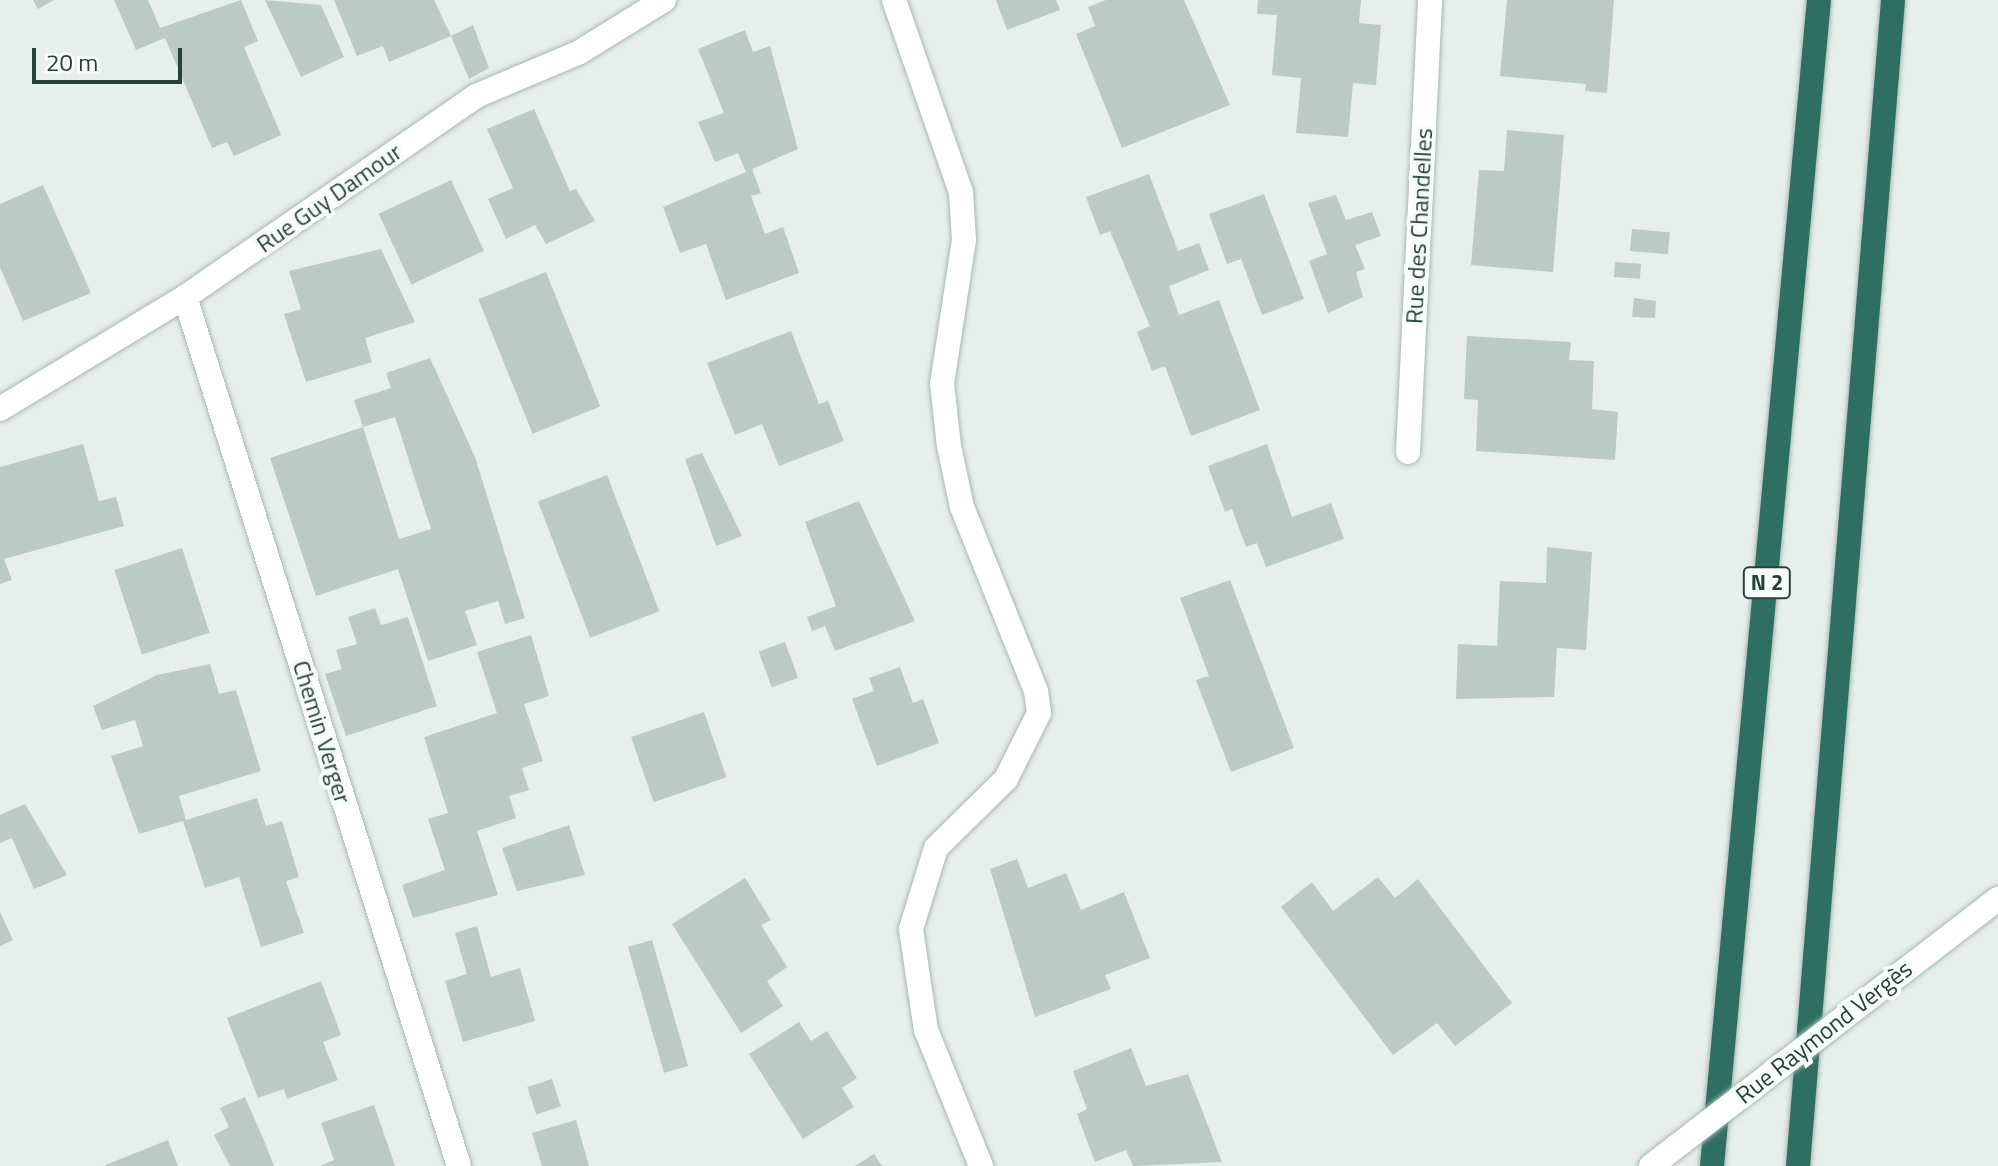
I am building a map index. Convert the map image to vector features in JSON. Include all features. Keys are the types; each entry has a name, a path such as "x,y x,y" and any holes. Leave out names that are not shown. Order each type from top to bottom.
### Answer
{"highway":[{"name":"N 2","path":"1712,1166 1819,0"},
{"path":"1798,1166 1893,0"}],"street":[{"name":"Rue Guy Damour","path":"0,409 185,297 476,96 578,53 664,0"},
{"path":"894,0 961,192 964,240 942,383 949,446 962,507 1036,691 1039,713 1006,779 936,848 911,929 926,1030 981,1166"},
{"name":"Rue des Chandelles","path":"1408,452 1430,0"},
{"name":"Chemin Verger","path":"185,297 459,1166"},
{"name":"Rue Raymond Vergès","path":"1651,1166 1998,899"}],"building":[{"path":"33,0 54,0 38,9"},
{"path":"114,0 148,0 160,28 241,0 258,41 244,47 281,135 234,156 227,142 212,148 165,38 136,50"},
{"path":"265,0 321,5 344,57 301,77"},
{"path":"334,0 434,0 451,36 389,62 383,46 357,56"},
{"path":"996,0 1056,0 1060,10 1007,30"},
{"path":"1106,0 1184,0 1230,105 1122,148 1076,34 1095,26 1088,7"},
{"path":"1258,0 1361,0 1359,23 1381,25 1376,85 1353,83 1348,137 1296,133 1301,78 1272,75 1277,15 1257,14"},
{"path":"1507,0 1614,0 1607,93 1585,91 1586,84 1500,76"},
{"path":"473,25 489,68 469,79 451,36"},
{"path":"745,30 753,52 770,46 798,149 752,169 761,193 751,196 765,234 783,227 799,273 726,300 706,244 680,253 663,207 746,172 738,153 715,162 698,122 724,113 698,49"},
{"path":"534,109 570,191 576,189 595,221 546,244 535,225 506,239 488,199 513,188 487,129"},
{"path":"1507,130 1564,135 1553,272 1471,265 1479,170 1504,171"},
{"path":"1149,174 1178,251 1199,243 1209,270 1169,286 1179,315 1219,300 1260,410 1191,436 1165,366 1152,371 1137,332 1150,326 1110,231 1100,235 1086,197"},
{"path":"451,180 484,251 411,285 378,214"},
{"path":"43,185 91,293 23,321 0,267 0,204"},
{"path":"1264,194 1304,299 1262,315 1241,259 1227,264 1209,214"},
{"path":"1336,195 1346,220 1372,212 1381,236 1355,245 1365,269 1356,272 1363,297 1328,313 1309,261 1327,254 1308,203"},
{"path":"1632,229 1670,232 1668,254 1630,251"},
{"path":"381,249 415,322 365,338 372,362 306,382 284,314 301,309 289,271"},
{"path":"1615,262 1641,264 1640,279 1614,277"},
{"path":"546,272 600,406 533,434 478,299"},
{"path":"1634,298 1656,301 1655,318 1632,317"},
{"path":"791,331 819,404 828,401 844,441 779,466 762,424 735,435 707,363"},
{"path":"1467,336 1571,342 1569,360 1594,361 1592,409 1618,412 1615,460 1476,451 1478,400 1464,399"},
{"path":"430,358 475,457 525,618 505,624 498,601 465,611 477,645 428,661 398,569 316,596 270,458 363,427 354,400 391,388 386,373","holes":["395,417 431,529 399,539 363,427"]},
{"path":"83,444 99,501 116,497 124,526 4,559 12,580 0,584 0,467"},
{"path":"1267,444 1292,517 1331,503 1344,539 1266,567 1257,543 1246,547 1232,509 1225,512 1208,466"},
{"path":"702,453 742,536 716,546 685,459"},
{"path":"607,475 659,611 590,638 538,502"},
{"path":"859,501 915,621 835,651 825,626 812,631 807,617 836,606 805,522"},
{"path":"1547,547 1592,552 1586,650 1557,648 1554,697 1456,699 1458,644 1497,646 1500,581 1546,583"},
{"path":"182,548 210,633 142,655 114,570"},
{"path":"1230,580 1294,748 1231,772 1196,680 1209,676 1180,598"},
{"path":"375,608 381,625 408,617 437,706 346,736 325,674 342,669 336,650 357,644 348,617"},
{"path":"531,635 549,696 524,704 543,761 522,768 529,790 509,796 516,818 477,831 498,895 413,918 402,885 445,870 428,819 448,813 424,737 497,713 477,652"},
{"path":"785,642 798,678 772,687 759,652"},
{"path":"210,664 219,694 236,690 261,771 179,796 186,820 257,798 266,826 282,821 299,877 286,881 304,933 261,947 239,877 205,888 183,821 139,834 111,756 143,746 135,720 102,730 93,706 157,675"},
{"path":"900,667 913,703 923,699 939,743 877,766 852,699 874,691 869,678"},
{"path":"704,712 726,777 654,802 631,737"},
{"path":"25,804 67,875 34,889 12,838 0,843 0,815"},
{"path":"569,825 585,875 517,891 502,848"},
{"path":"1017,859 1028,888 1066,873 1081,910 1124,892 1150,958 1105,975 1111,989 1035,1017 990,869"},
{"path":"1378,877 1395,898 1418,879 1512,1003 1455,1046 1437,1023 1393,1055 1281,907 1312,882 1333,911"},
{"path":"745,878 771,920 761,925 787,967 767,981 783,1006 741,1033 672,924"},
{"path":"0,912 13,940 0,946"},
{"path":"477,926 491,977 520,968 535,1021 463,1042 445,981 467,974 455,933"},
{"path":"652,940 688,1066 664,1073 628,947"},
{"path":"321,981 341,1035 323,1042 338,1080 287,1099 284,1089 258,1098 227,1018"},
{"path":"799,1022 811,1041 827,1031 857,1078 842,1088 854,1107 803,1139 749,1054"},
{"path":"1131,1048 1146,1086 1188,1074 1222,1162 1133,1166 1126,1150 1095,1162 1077,1114 1087,1109 1073,1071"},
{"path":"552,1079 561,1107 536,1115 527,1087"},
{"path":"245,1097 274,1166 230,1166 214,1135 229,1127 220,1108"},
{"path":"374,1105 395,1166 320,1166 334,1160 321,1123"},
{"path":"576,1120 589,1166 542,1166 532,1133"},
{"path":"168,1140 178,1166 103,1166"},
{"path":"874,1154 882,1166 855,1166"}]}
